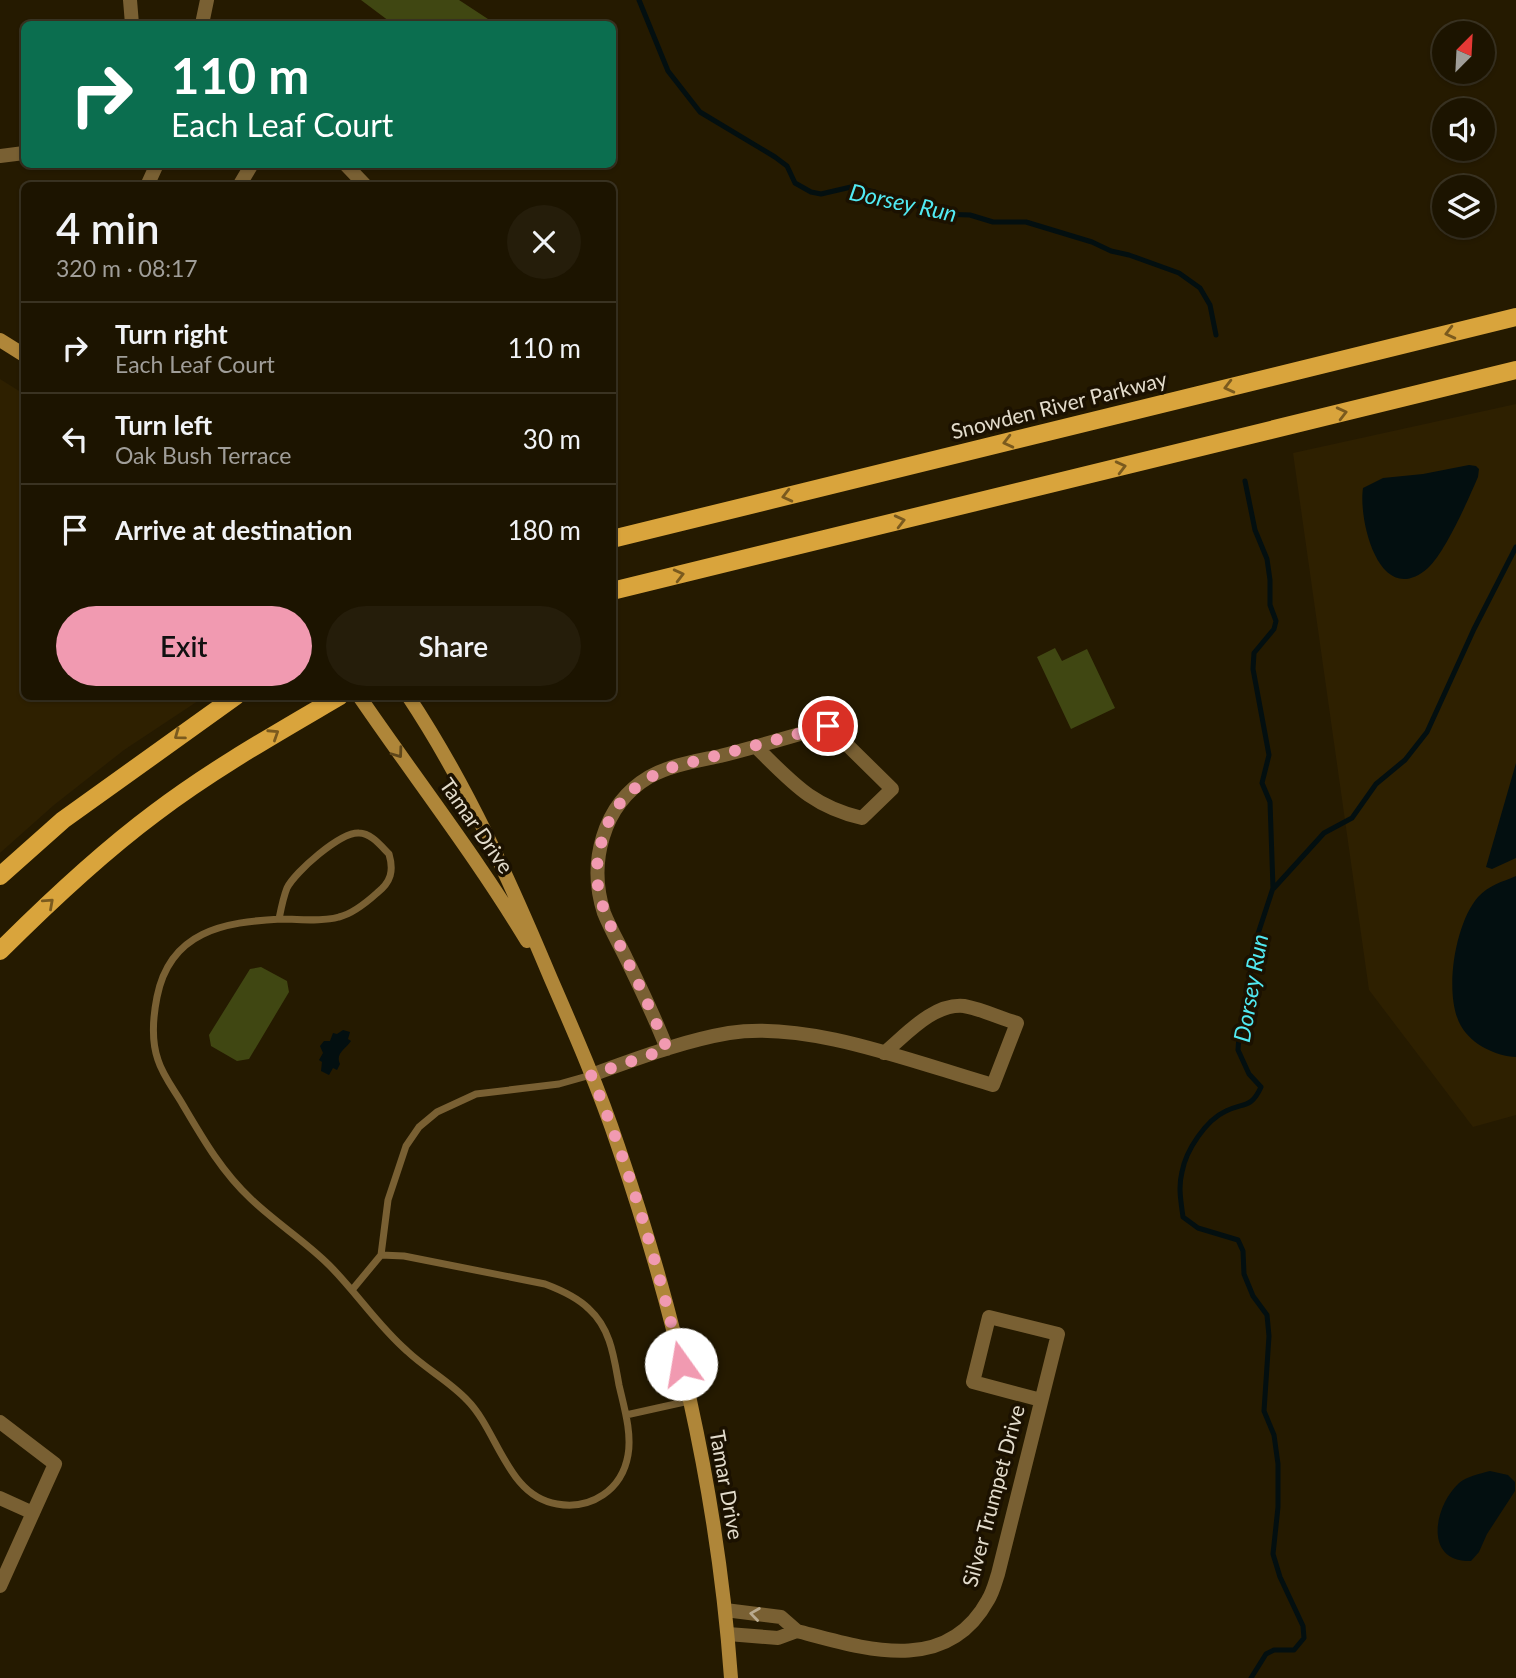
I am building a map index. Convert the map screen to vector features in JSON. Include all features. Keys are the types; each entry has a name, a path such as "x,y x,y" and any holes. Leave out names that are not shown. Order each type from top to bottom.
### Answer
{"main road":[{"name":"Snowden River Parkway","path":"616,538 1516,317"},
{"path":"616,590 1516,370"},
{"path":"0,876 63,820 230,700"},
{"path":"0,951 92,864 158,810 284,728 333,700"}],"street":[{"path":"130,0 132,21"},
{"path":"203,21 207,0"},
{"path":"0,156 21,153"},
{"path":"349,168 362,182"},
{"path":"0,340 21,353"},
{"name":"Tamar Drive","path":"362,700 499,895 554,985"},
{"name":"Tamar Drive","path":"411,700 472,804 513,887 618,1146 647,1236 690,1401 706,1483 728,1634 731,1678"},
{"path":"667,1049 605,914 598,886 596,866 600,845 609,820 633,788 666,769 828,726 892,789 862,818 843,813 804,793 756,747"},
{"path":"591,1075 667,1049 730,1033 759,1031 814,1035 993,1086 1017,1023 965,1006 949,1007 934,1012 884,1053"},
{"name":"Silver Trumpet Drive","path":"724,1610 781,1618 797,1631 877,1651 904,1652 950,1639 964,1629 988,1600 998,1574 1058,1334 989,1317 973,1382 1041,1400"},
{"path":"0,1422 55,1464 0,1586"},
{"path":"0,1498 33,1513"},
{"name":"Silver Trumpet Drive","path":"728,1634 778,1638 797,1631"}],"lane":[{"path":"279,919 288,887 296,875 346,836 359,833 370,836 389,854 392,875 387,884 361,905 340,917 279,919 205,931 191,939 179,952 163,978 155,1011 154,1034 158,1061 208,1149 250,1199 307,1244 352,1290 393,1338 469,1401 513,1472 533,1494 556,1504 586,1503 611,1490 628,1454 626,1415 610,1340 591,1310 577,1299 545,1284 404,1256 381,1255"},
{"path":"352,1290 381,1255 388,1199 406,1146 419,1127 437,1112 476,1094 559,1084 591,1075"},
{"path":"626,1415 690,1401"}],"shaded area":[{"path":"0,379 21,392 21,700 199,700 124,750 54,805 0,853"},
{"path":"1516,404 1516,1115 1473,1127 1369,990 1293,453"},
{"path":"1469,465 1479,469 1478,477 1456,525 1435,560 1428,568 1411,578 1397,578 1385,570 1369,539 1362,503 1363,488 1383,478"},
{"path":"1516,763 1516,858 1492,869 1486,867"},
{"path":"1516,876 1516,1057 1485,1048 1466,1033 1456,1013 1452,978 1458,941 1470,909 1487,889"},
{"path":"343,1030 350,1032 348,1039 351,1041 340,1054 337,1070 333,1068 329,1075 321,1071 322,1062 319,1060 323,1053 320,1046 324,1041 330,1041 333,1033 337,1034"},
{"path":"1490,1471 1508,1475 1515,1482 1515,1491 1487,1534 1479,1552 1471,1561 1456,1559 1445,1552 1440,1543 1439,1518 1444,1505 1459,1483"}],"green space":[{"path":"361,0 459,0 490,21 389,21"},
{"path":"1055,648 1062,661 1087,649 1115,708 1071,729 1037,657"},
{"path":"261,967 287,981 289,992 249,1059 237,1061 211,1046 209,1035 250,969"}],"waterway":[{"name":"Dorsey Run","path":"639,0 668,71 700,112 775,157 787,166 795,183 821,194 851,187 875,192 941,214 970,215 993,222 1026,222 1179,273 1200,288 1210,305 1216,335"},
{"name":"Dorsey Run","path":"1245,481 1255,530 1267,559 1270,605 1276,621 1274,629 1254,653 1253,669 1269,755 1262,783 1270,802 1273,888 1253,949 1245,1019 1239,1036 1238,1050 1249,1074 1261,1087 1250,1102 1219,1115 1204,1128 1184,1163 1180,1189 1183,1217 1198,1228 1238,1240 1243,1251 1244,1274 1253,1296 1267,1315 1269,1336 1264,1411 1274,1435 1278,1464 1278,1507 1273,1554 1280,1577 1303,1626 1304,1638 1294,1650 1274,1650 1266,1654 1251,1678"},
{"path":"1274,888 1324,833 1352,818 1376,784 1405,760 1427,732 1474,629 1516,547"}],"route":[{"path":"681,1364 647,1236 618,1146 591,1075 667,1049 605,914 596,866 600,845 609,820 621,802 633,788 649,777 666,769 828,726"}]}
